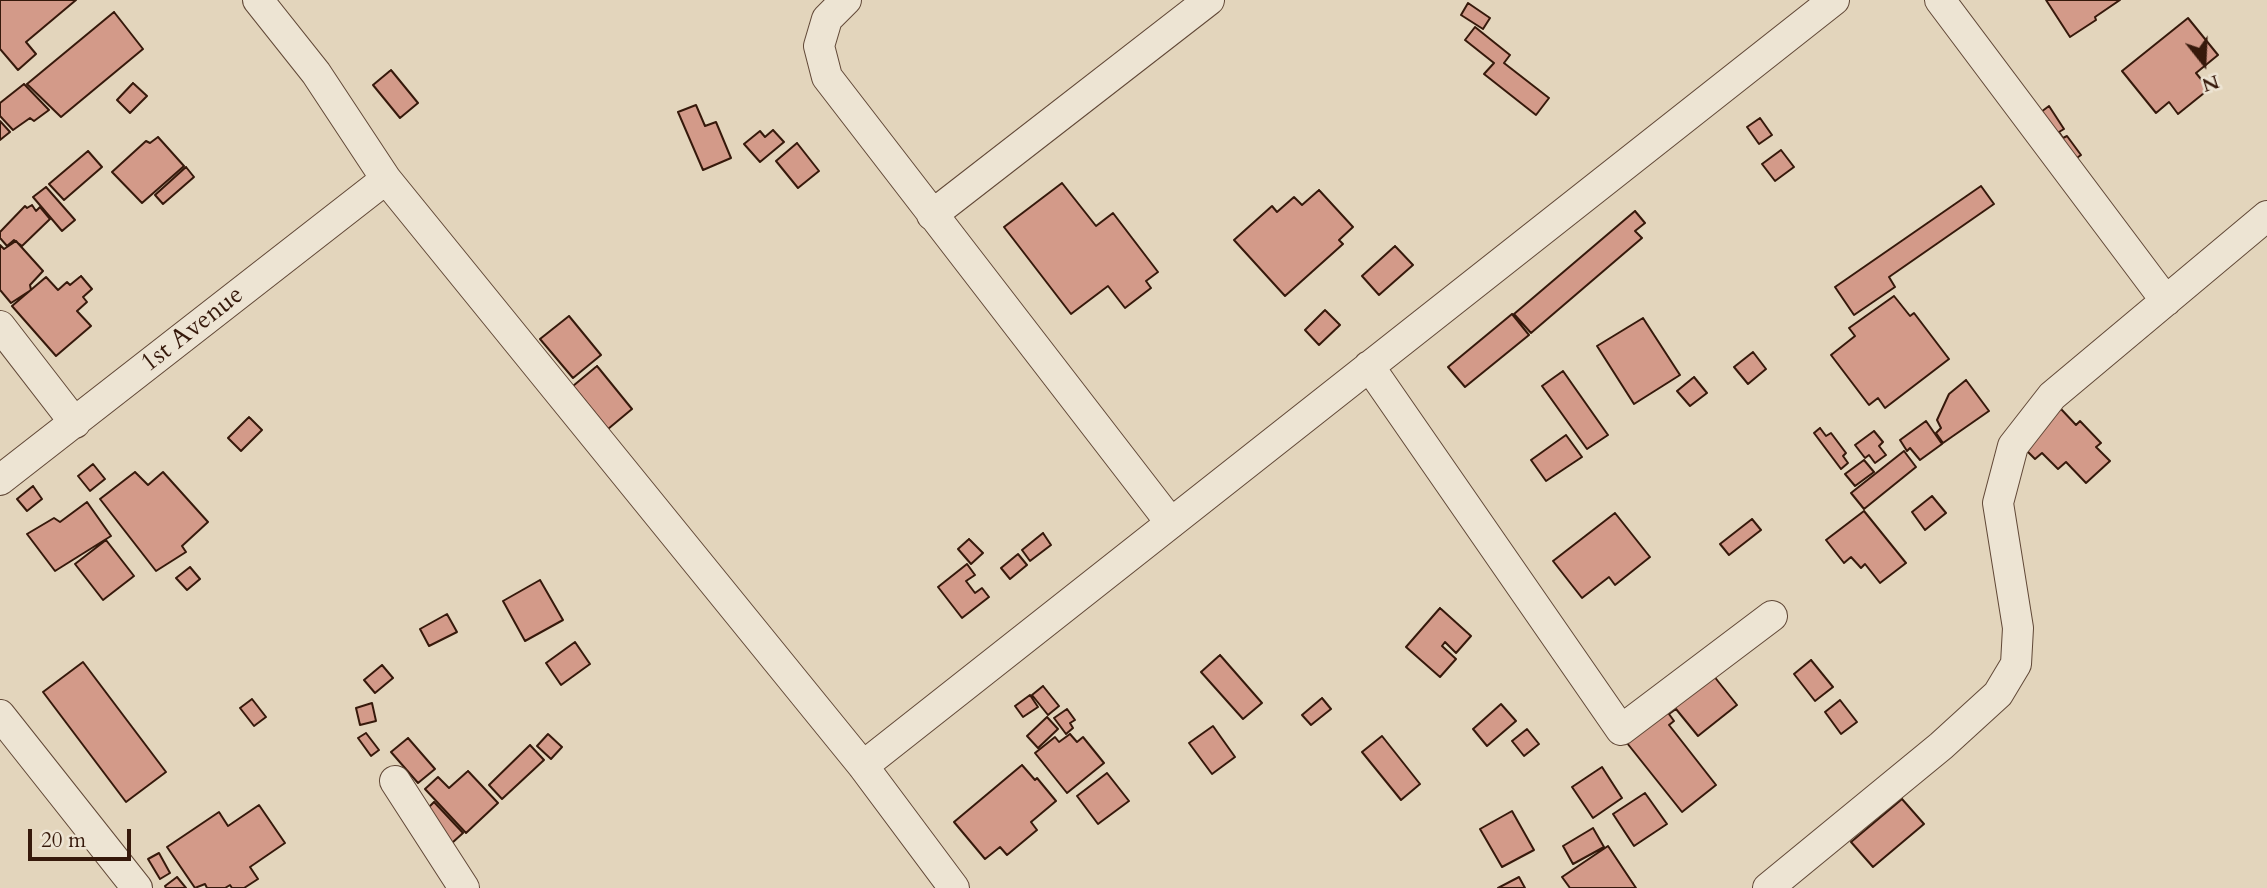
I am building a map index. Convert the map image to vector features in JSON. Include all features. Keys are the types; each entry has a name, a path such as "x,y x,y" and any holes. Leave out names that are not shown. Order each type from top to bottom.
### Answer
{"street":[{"path":"258,0 316,72 386,179 863,766 954,888"},
{"path":"846,0 827,19 819,46 827,77 1171,523"},
{"path":"932,215 1209,0"},
{"path":"863,766 1834,0"},
{"path":"1940,0 2166,301"},
{"name":"1st Avenue","path":"0,480 386,179"},
{"path":"1768,888 1941,746 1998,694 2016,664 2018,628 1998,503 2013,446 2052,396 2267,216"},
{"path":"0,326 75,423"},
{"path":"1369,366 1621,730 1772,616"},
{"path":"0,715 137,888"},
{"path":"395,781 464,888"}],"building":[{"path":"0,0 76,0 26,42 36,54 18,70 0,49"},
{"path":"2046,0 2120,0 2070,37"},
{"path":"1468,3 1490,18 1483,29 1461,15"},
{"path":"114,12 143,49 61,117 27,84"},
{"path":"2188,18 2218,55 2196,73 2209,89 2178,114 2169,102 2156,113 2122,71"},
{"path":"1475,27 1510,55 1504,63 1549,98 1536,115 1484,74 1494,63 1465,40"},
{"path":"391,70 418,103 400,118 373,85"},
{"path":"133,83 147,96 130,113 117,100"},
{"path":"24,84 49,110 34,121 30,118 13,130 0,116 0,103"},
{"path":"696,105 705,126 716,122 731,158 703,170 678,112"},
{"path":"2049,106 2064,129 2059,132 2063,138 2067,136 2081,155 2067,165 2033,118"},
{"path":"1760,118 1772,135 1759,144 1747,127"},
{"path":"0,121 10,132 0,140"},
{"path":"773,130 784,142 760,162 744,144 760,131 765,137"},
{"path":"158,137 184,166 142,203 112,172 146,141 150,143"},
{"path":"797,143 819,171 798,188 776,161"},
{"path":"1781,150 1794,167 1775,181 1762,164"},
{"path":"88,151 102,167 64,200 49,184"},
{"path":"186,167 194,177 163,204 155,195"},
{"path":"1062,183 1096,226 1113,213 1158,272 1146,281 1151,288 1125,308 1108,286 1071,314 1004,227"},
{"path":"1981,186 1994,204 1889,277 1895,287 1854,315 1835,287"},
{"path":"46,187 75,220 62,231 33,197"},
{"path":"1319,190 1353,227 1339,240 1343,244 1285,296 1234,240 1272,206 1277,212 1294,197 1302,205"},
{"path":"32,205 36,211 40,207 50,219 22,246 14,240 7,246 0,238 0,232 25,206 27,208"},
{"path":"1635,211 1645,223 1635,231 1642,238 1531,333 1514,314"},
{"path":"16,241 43,271 30,285 31,290 11,303 0,290 0,245 4,249"},
{"path":"1395,246 1413,265 1379,295 1362,276"},
{"path":"81,276 92,289 83,297 87,302 77,311 91,326 56,356 12,306 46,277 58,290 67,282 70,285"},
{"path":"1894,296 1910,316 1914,313 1949,359 1885,408 1878,398 1869,405 1831,355 1855,336 1849,328"},
{"path":"1325,310 1340,325 1319,345 1305,330"},
{"path":"1512,314 1529,335 1465,387 1448,367"},
{"path":"569,316 601,355 573,378 540,339"},
{"path":"1643,318 1680,375 1634,404 1597,346"},
{"path":"1753,352 1766,369 1748,384 1734,367"},
{"path":"597,366 632,409 608,429 573,386"},
{"path":"1563,371 1608,435 1587,449 1542,386"},
{"path":"1694,377 1707,393 1690,406 1677,391"},
{"path":"1966,380 1989,411 1943,443 1936,433 1941,428 1937,420 1949,394"},
{"path":"2061,409 2076,425 2080,421 2101,443 2096,447 2110,461 2086,483 2066,462 2058,469 2042,453 2035,459 2021,445"},
{"path":"249,417 262,430 241,451 228,438"},
{"path":"1926,421 1942,444 1920,460 1910,448 1907,451 1900,440"},
{"path":"1820,428 1826,436 1831,433 1846,453 1843,456 1848,463 1841,469 1814,433"},
{"path":"1874,431 1883,442 1879,446 1886,455 1875,463 1869,455 1865,458 1855,445"},
{"path":"1566,435 1582,457 1546,481 1531,460"},
{"path":"1904,451 1916,467 1864,509 1851,493"},
{"path":"1864,460 1874,472 1855,486 1845,474"},
{"path":"93,464 105,479 90,491 78,476"},
{"path":"135,472 148,485 163,472 208,522 182,546 186,552 156,571 100,499"},
{"path":"33,486 42,499 27,511 17,499"},
{"path":"1932,496 1946,513 1925,530 1912,512"},
{"path":"87,502 111,536 55,571 27,534 54,518 60,522"},
{"path":"1864,511 1906,563 1880,583 1865,564 1861,568 1851,557 1844,563 1826,540"},
{"path":"1615,513 1650,557 1615,585 1609,577 1582,598 1553,561"},
{"path":"1752,519 1761,530 1729,555 1720,544"},
{"path":"1043,533 1051,545 1030,561 1022,550"},
{"path":"969,539 983,553 971,564 958,549"},
{"path":"106,540 134,576 103,600 75,564"},
{"path":"1018,554 1027,565 1010,579 1001,568"},
{"path":"967,564 975,575 966,581 975,593 982,588 989,597 962,618 938,587"},
{"path":"190,567 200,579 187,590 176,578"},
{"path":"540,580 563,620 525,641 503,601"},
{"path":"1440,608 1471,636 1456,653 1445,642 1442,646 1456,659 1440,677 1406,647"},
{"path":"447,614 457,632 429,646 420,629"},
{"path":"575,642 590,664 561,685 546,663"},
{"path":"1220,655 1262,703 1243,719 1201,672"},
{"path":"1811,660 1833,687 1815,701 1794,674"},
{"path":"83,662 166,772 126,802 43,692"},
{"path":"382,665 393,678 375,693 364,680"},
{"path":"1709,670 1737,705 1698,736 1676,709 1669,714 1674,721 1669,725 1716,785 1682,812 1623,738"},
{"path":"1043,686 1059,706 1048,715 1032,695"},
{"path":"1030,695 1038,707 1023,717 1015,706"},
{"path":"1322,698 1331,709 1311,725 1302,715"},
{"path":"252,699 266,717 254,726 240,708"},
{"path":"1840,700 1857,722 1841,734 1825,712"},
{"path":"372,703 376,721 360,725 356,708"},
{"path":"1501,704 1516,721 1487,746 1473,729"},
{"path":"1067,709 1075,720 1070,723 1073,728 1066,734 1054,718"},
{"path":"1047,717 1058,729 1038,748 1027,736"},
{"path":"1213,726 1235,757 1212,774 1189,743"},
{"path":"1527,729 1539,744 1524,756 1512,741"},
{"path":"366,733 379,750 371,756 358,738"},
{"path":"548,734 562,747 551,759 537,746"},
{"path":"1070,734 1077,742 1083,737 1104,763 1067,793 1035,753 1055,737 1059,742"},
{"path":"1382,736 1420,784 1401,800 1362,752"},
{"path":"408,738 435,769 418,783 391,752"},
{"path":"530,745 544,760 502,799 489,785"},
{"path":"1022,765 1056,801 1031,822 1037,830 1007,855 1000,847 985,859 954,822"},
{"path":"1602,767 1622,798 1593,818 1572,787"},
{"path":"468,771 498,803 466,833 425,789 438,777 449,788"},
{"path":"1107,773 1129,801 1098,824 1077,796"},
{"path":"1645,793 1667,824 1634,846 1613,814"},
{"path":"1902,799 1924,824 1873,867 1851,842"},
{"path":"434,802 463,833 452,843 423,813"},
{"path":"259,805 285,843 250,867 258,879 244,888 232,888 230,885 225,888 207,888 205,884 195,888 167,847 219,812 228,826"},
{"path":"1512,811 1534,850 1502,867 1480,829"},
{"path":"1593,828 1604,847 1573,864 1563,846"},
{"path":"1608,846 1636,888 1570,888 1562,877"},
{"path":"159,853 170,873 160,879 148,859"},
{"path":"177,877 186,888 166,888 165,886"},
{"path":"1519,877 1525,888 1498,888"}]}
